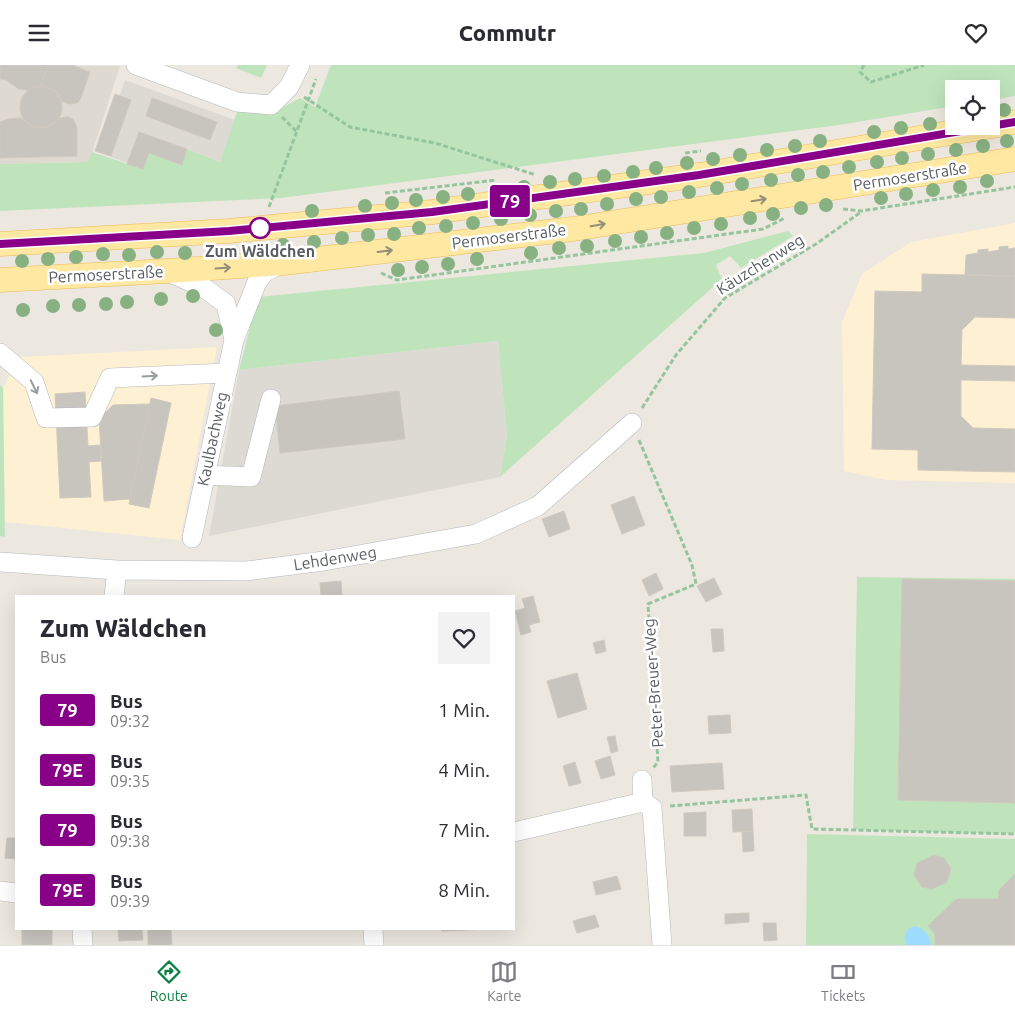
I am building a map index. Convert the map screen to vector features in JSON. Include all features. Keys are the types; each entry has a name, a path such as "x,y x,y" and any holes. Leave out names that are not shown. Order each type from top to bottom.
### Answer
{"main road":[{"name":"Permoserstraße","path":"0,244 229,231 432,212 699,175 1015,123"},
{"name":"Permoserstraße","path":"0,280 283,263 573,229 1015,159"}],"street":[{"path":"136,65 237,103 271,105 289,87 300,65"},
{"name":"Kaulbachweg","path":"192,538 234,340 256,282 265,272 283,263"},
{"name":"Kaulbachweg","path":"167,271 203,287 226,304 234,340"},
{"path":"0,353 34,382 46,418 92,417 110,378 226,373"},
{"path":"205,475 251,477 271,399"},
{"name":"Lehdenweg","path":"0,562 117,570 246,571 324,561 476,534 538,506 632,423"},
{"path":"114,595 117,570"},
{"path":"642,780 648,805 662,945"},
{"path":"515,832 648,805"},
{"path":"0,891 15,893"},
{"path":"82,930 83,945"},
{"path":"373,930 374,945"}],"path":[{"path":"864,65 860,72 871,82 924,65"},
{"path":"268,207 318,74"},
{"path":"289,87 350,127 435,143 536,175 526,176"},
{"path":"682,154 702,151"},
{"path":"378,194 497,180"},
{"name":"Käuzchenweg","path":"632,423 676,355 725,298 816,244 861,211 1015,187"},
{"path":"260,208 278,206"},
{"name":"Peter-Breuer-Weg","path":"632,423 692,565 696,584 648,603 658,762 642,780"},
{"path":"648,805 806,795 812,829 1015,834"}],"shaded area":[{"path":"0,65 120,66 89,162 0,164"},
{"path":"125,80 235,120 220,162 188,149 182,165 143,169 95,151 115,94 120,95"},
{"path":"1015,223 1015,483 886,480 844,471 842,322 862,274 911,242"},
{"path":"498,341 507,435 500,477 209,536 239,370"},
{"path":"217,347 180,540 5,522 3,388 20,357"}],"green space":[{"path":"238,65 267,65 261,78 236,68"},
{"path":"331,65 1015,65 1015,96 1000,98 1000,80 945,80 945,107 839,125 281,198 0,211 0,164 88,162 92,152 142,169 149,153 181,165 187,149 220,162 238,109 282,108 300,98 315,107"},
{"path":"788,231 793,236 741,268 730,256 716,265 722,279 500,477 507,435 498,341 239,370 258,297 704,253"},
{"path":"0,385 3,388 5,537 0,536"},
{"path":"857,577 1015,579 1015,834 853,830"},
{"path":"807,834 1015,839 1015,945 806,945"}],"water":[{"path":"915,926 926,933 931,945 907,945 905,934"}],"building":[{"path":"0,65 48,65 41,86 27,90 19,89 6,80 0,79"},
{"path":"48,65 72,65 90,72 80,100 77,103 70,104 61,101 59,95 54,90 41,86"},
{"path":"37,86 45,86 56,92 62,107 56,122 45,128 37,128 26,122 20,111 20,103 26,92"},
{"path":"115,94 131,100 111,156 95,151"},
{"path":"152,98 217,122 210,140 146,116"},
{"path":"68,117 73,119 77,127 77,156 0,158 0,122 21,118 31,126 38,128 51,125 60,118"},
{"path":"139,132 187,149 182,165 149,153 143,169 127,164"},
{"path":"1008,246 1008,249 1015,248 1015,276 965,275 966,255 978,253 978,250 988,249 988,252 999,250 999,247"},
{"path":"922,274 1015,276 1015,318 975,317 962,330 961,365 1015,366 1015,381 961,380 961,416 973,428 1015,429 1015,472 918,470 918,450 872,449 875,291 922,292"},
{"path":"399,391 405,439 280,453 275,406"},
{"path":"85,392 88,446 100,445 101,461 89,462 91,497 60,498 55,394"},
{"path":"151,398 171,403 149,508 129,504"},
{"path":"150,404 130,499 104,501 99,419 113,405"},
{"path":"634,496 645,525 622,534 611,505"},
{"path":"564,511 570,529 549,537 542,519"},
{"path":"656,573 663,589 649,596 642,580"},
{"path":"714,578 722,594 706,602 697,586"},
{"path":"902,579 1015,581 1015,803 898,800"},
{"path":"341,581 342,595 321,595 320,583"},
{"path":"533,596 540,622 529,625 531,632 521,635 515,611 525,608 522,599"},
{"path":"711,629 723,629 724,651 713,652"},
{"path":"604,640 606,651 596,654 593,643"},
{"path":"577,673 587,709 558,718 547,681"},
{"path":"730,715 731,733 709,734 708,716"},
{"path":"615,736 618,751 611,753 607,737"},
{"path":"610,756 615,775 601,779 595,761"},
{"path":"575,762 581,783 569,786 563,766"},
{"path":"722,763 724,789 672,792 670,766"},
{"path":"752,809 753,831 733,832 732,810"},
{"path":"706,812 706,836 684,836 684,813"},
{"path":"753,831 754,851 743,852 742,832"},
{"path":"7,838 15,838 15,859 5,858"},
{"path":"934,855 944,858 951,869 947,882 932,889 922,887 914,875 917,863"},
{"path":"1015,874 1015,945 935,945 935,934 928,926 956,899 998,899 999,890"},
{"path":"617,876 621,889 596,895 593,882"},
{"path":"749,913 749,922 725,924 725,914"},
{"path":"595,915 599,927 577,933 573,921"},
{"path":"763,923 776,923 777,940 764,941"},
{"path":"22,930 52,930 52,945 22,945"},
{"path":"118,930 142,930 143,940 119,941"},
{"path":"148,930 171,930 172,945 148,945"}],"bus line":[{"name":"79","path":"0,244 229,231 432,212 699,175 1015,122"}],"place":[{"name":"Zum Wäldchen","path":"260,228"}]}
